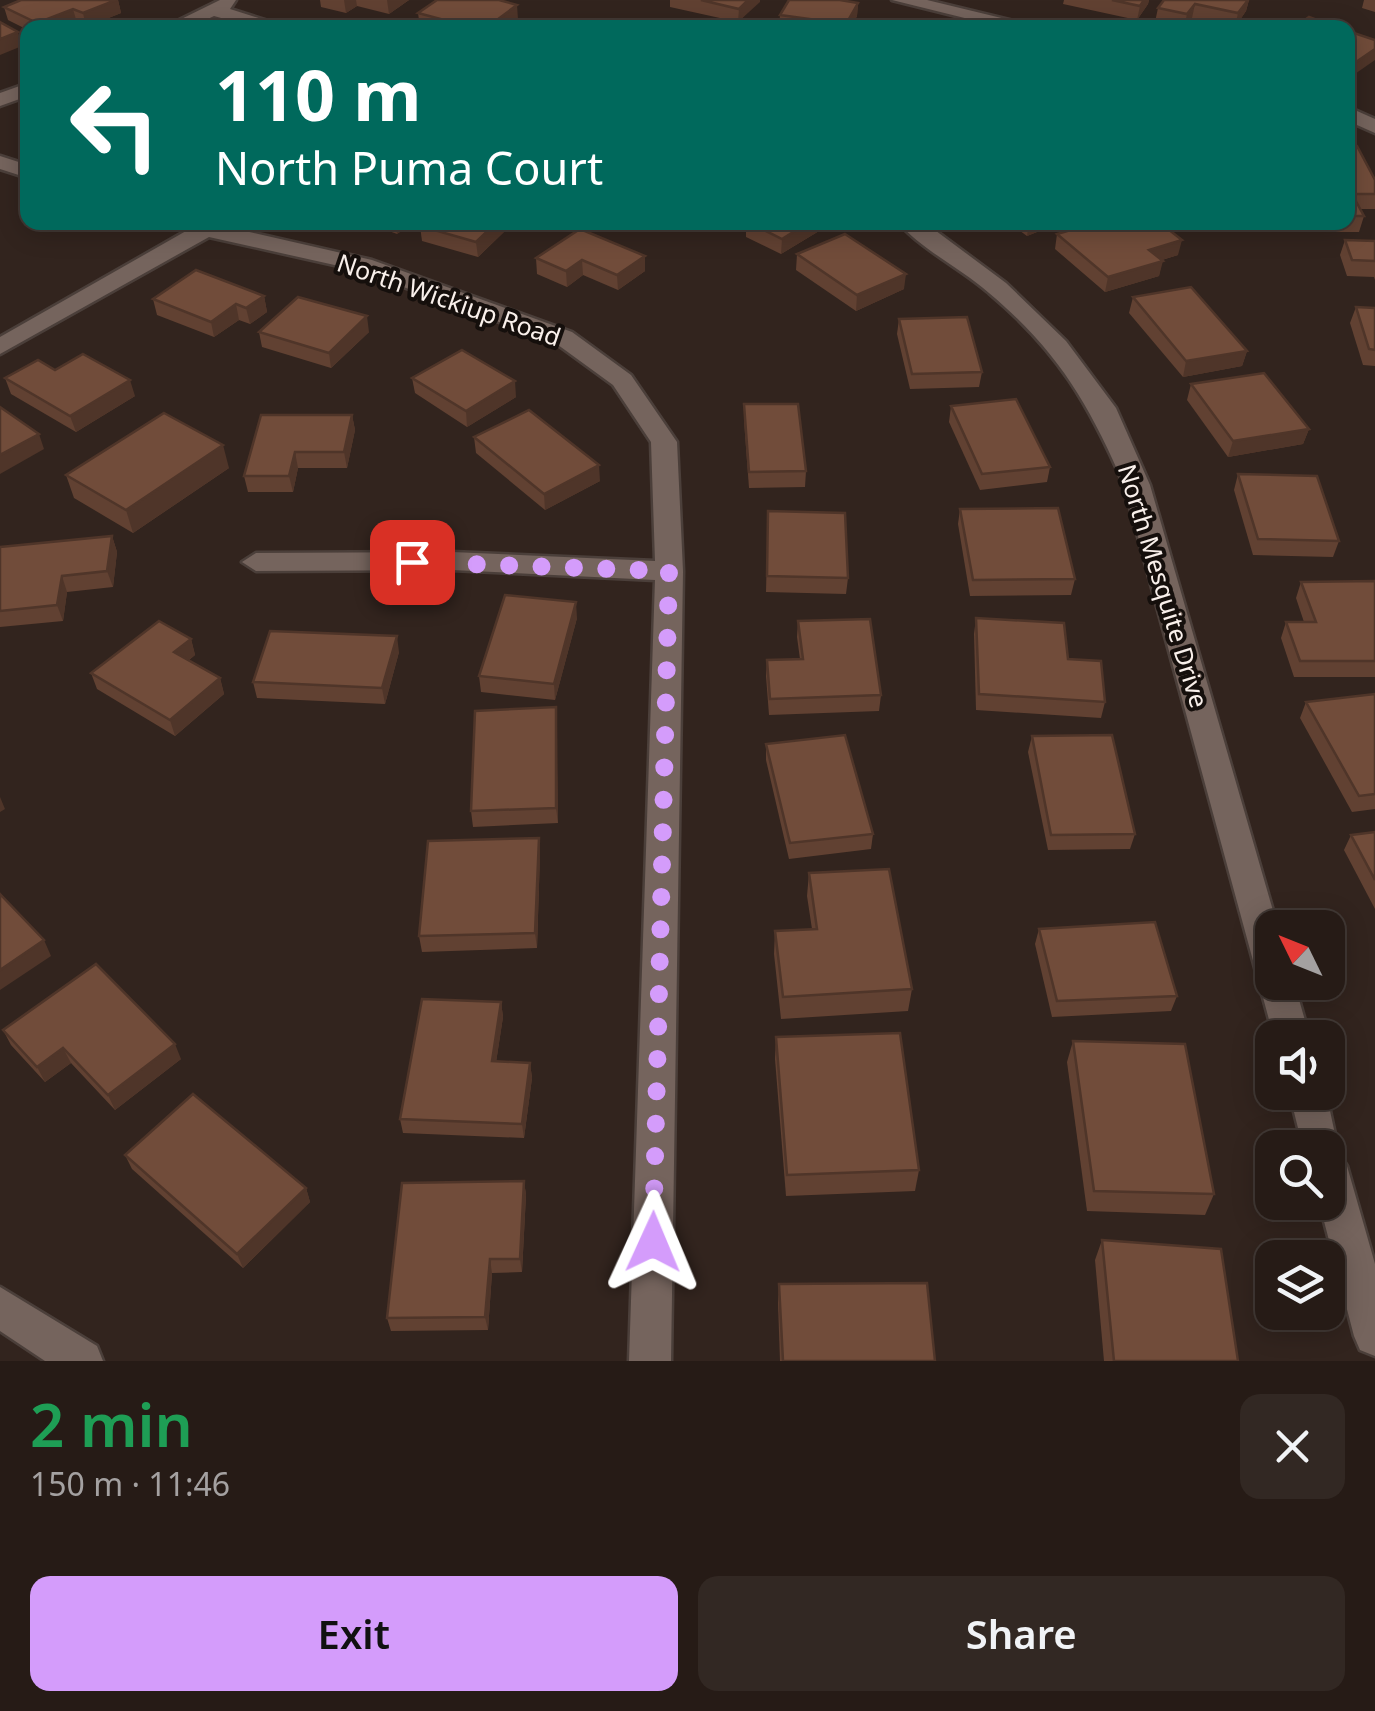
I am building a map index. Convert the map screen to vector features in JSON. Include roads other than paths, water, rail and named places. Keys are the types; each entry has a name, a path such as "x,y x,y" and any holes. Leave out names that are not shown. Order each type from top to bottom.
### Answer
{"street":[{"path":"190,20 236,0"},
{"path":"900,0 996,20"},
{"path":"212,10 250,20"},
{"path":"0,347 182,230"},
{"name":"North Wickiup Road","path":"201,230 364,265 564,336 622,380 664,442 669,571 650,1361"},
{"name":"North Mesquite Drive","path":"919,230 998,288 1057,346 1103,408 1137,485 1256,910"},
{"path":"256,562 452,562 669,571"},
{"path":"1343,1220 1375,1336"},
{"path":"0,1307 82,1361"}]}
